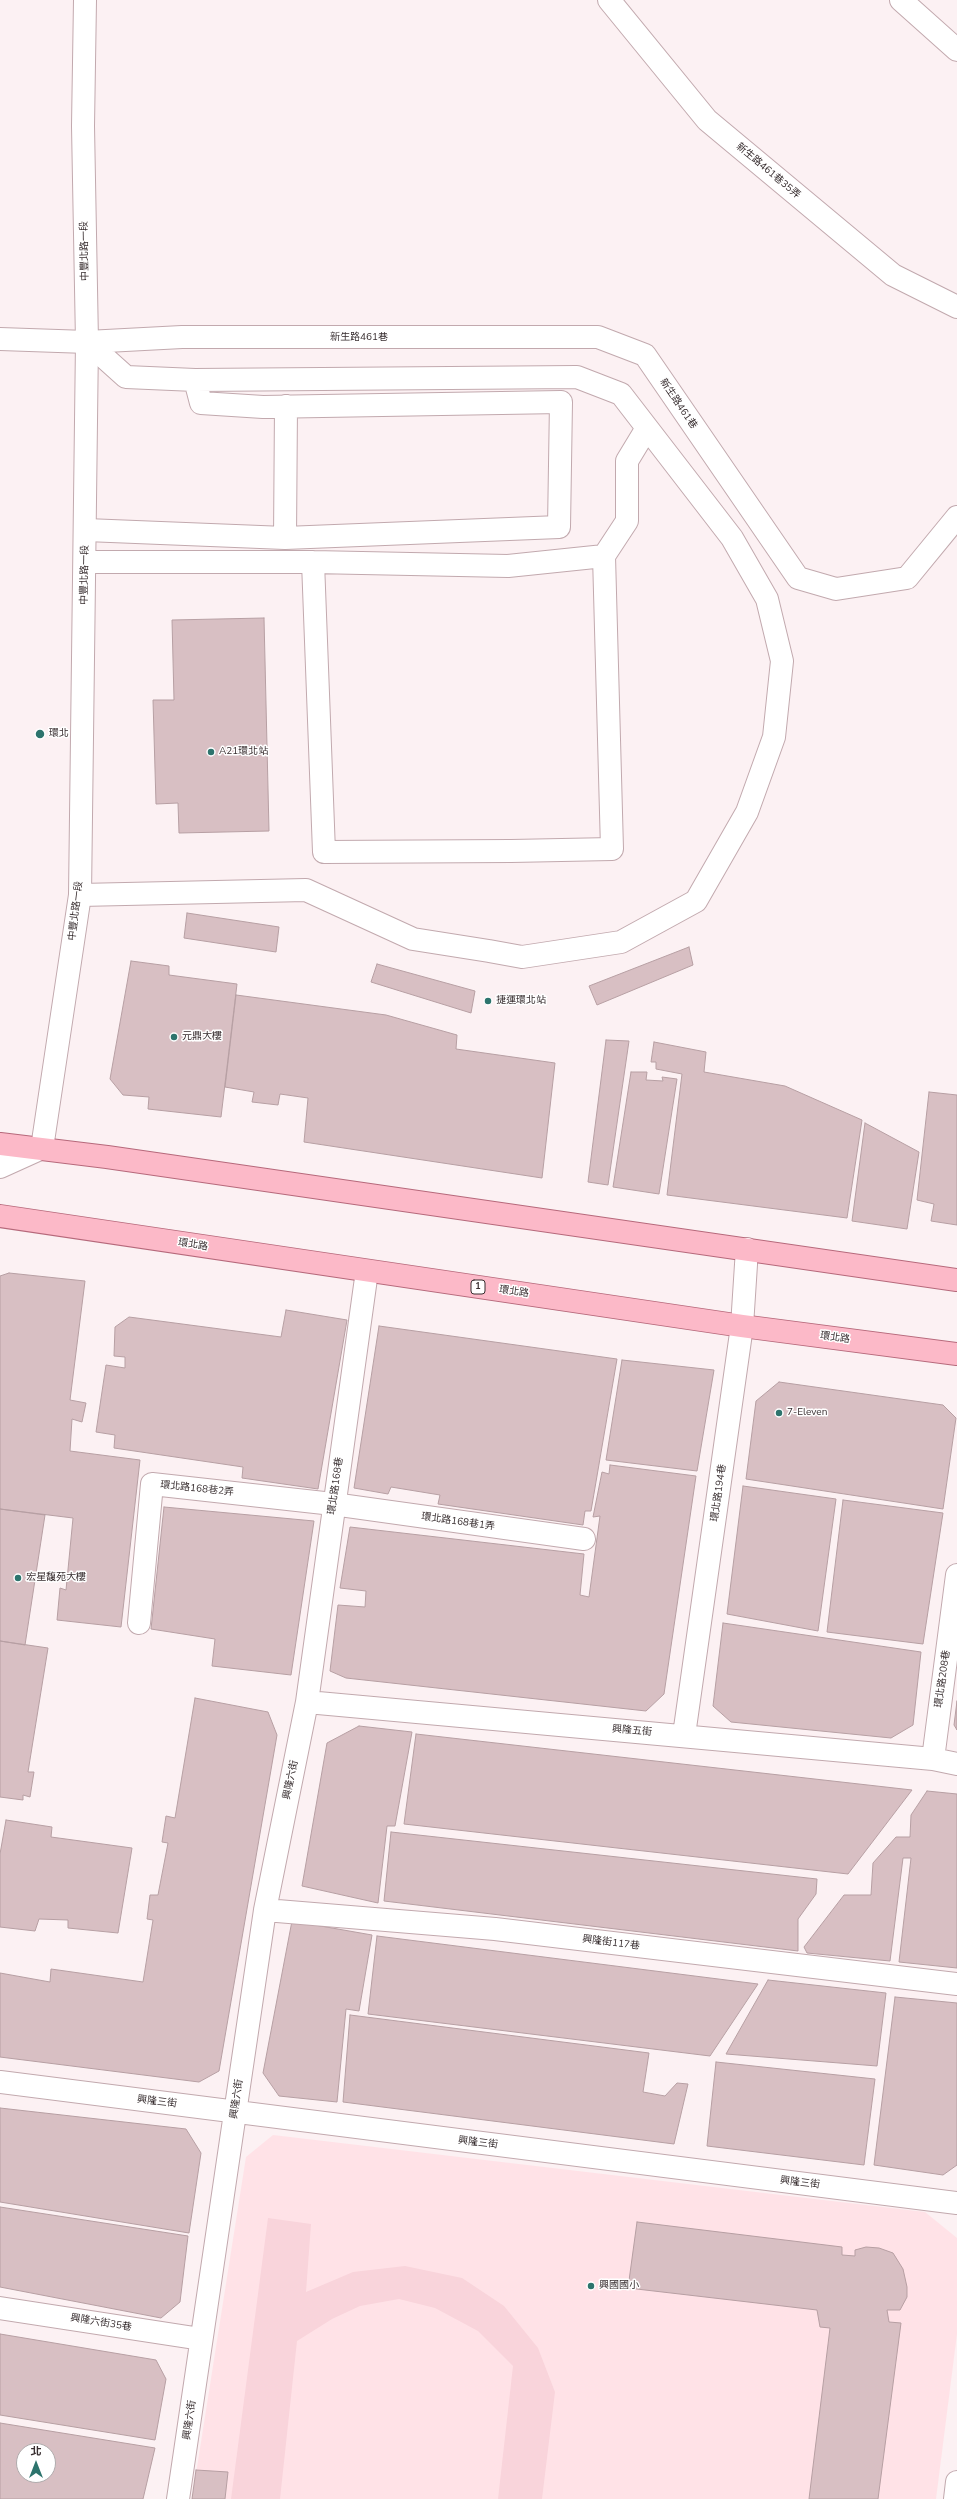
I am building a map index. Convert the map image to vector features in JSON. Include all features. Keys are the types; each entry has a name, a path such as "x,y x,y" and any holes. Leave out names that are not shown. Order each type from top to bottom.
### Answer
{"main road":[{"name":"中豐北路一段","path":"42,1148 80,895 86,562 87,342 83,126 84,0"},
{"name":"新生路461巷35弄","path":"609,0 707,120 893,274 957,307"},
{"path":"901,0 957,50"},
{"name":"新生路461巷","path":"0,339 87,342 182,337 304,339 598,337 645,355 798,578 836,589 907,578 957,517"},
{"path":"80,895 306,890 413,939 522,957 620,942 696,901 747,812 774,737 782,661 767,599 732,538 621,394 577,377 195,380 126,377 87,342"},
{"path":"86,530 285,538 559,527 561,402 286,406 201,403 195,380"},
{"path":"285,538 286,406"},
{"path":"313,562 324,852 612,849 604,556 627,521 627,462 647,428"},
{"path":"86,562 313,562 508,566 604,556"},
{"path":"0,1144 42,1148 957,1280"},
{"path":"0,1167 42,1148"},
{"name":"環北路","path":"0,1216 742,1326 957,1354"},
{"name":"環北路194巷","path":"684,1736 742,1326 747,1249"},
{"name":"環北路168巷","path":"307,1702 333,1504 367,1271"},
{"name":"環北路168巷2弄","path":"139,1623 152,1484 333,1504"},
{"name":"環北路168巷1弄","path":"333,1504 584,1540"},
{"name":"環北路208巷","path":"933,1759 957,1574"},
{"name":"興隆五街","path":"307,1702 933,1759 957,1764"},
{"name":"興隆六街","path":"178,2499 265,1910 307,1702"},
{"name":"興隆街117巷","path":"265,1910 495,1929 957,1984"},
{"name":"興隆三街","path":"0,2082 957,2203"},
{"name":"興隆六街35巷","path":"0,2308 201,2339"},
{"path":"955,2499 957,2482"}],"shaded area":[{"name":"興國國小","path":"273,2135 925,2212 957,2238 957,2334 936,2499 192,2499 246,2157"},
{"path":"268,2218 311,2224 306,2292 353,2272 405,2266 462,2278 504,2306 538,2348 555,2392 542,2499 498,2499 513,2366 478,2331 435,2308 399,2299 360,2306 332,2319 297,2341 280,2499 231,2499"}],"building":[{"name":"A21環北站","path":"264,618 269,831 179,833 178,803 156,804 153,700 174,700 172,620"},
{"path":"187,913 279,927 276,952 184,938"},
{"path":"689,947 693,965 597,1005 589,986"},
{"name":"元鼎大樓","path":"131,961 169,966 169,975 237,984 221,1117 148,1109 149,1097 123,1095 110,1079"},
{"path":"377,964 475,991 471,1013 371,982"},
{"path":"236,995 386,1015 457,1035 456,1049 555,1063 542,1178 304,1142 308,1098 280,1094 278,1105 252,1102 254,1092 225,1087"},
{"path":"606,1040 629,1041 608,1185 588,1182"},
{"path":"654,1042 706,1052 704,1072 785,1086 862,1120 847,1218 667,1195 682,1074 656,1069 656,1062 651,1062"},
{"path":"631,1072 647,1072 646,1080 663,1081 662,1077 677,1079 659,1194 613,1187"},
{"path":"929,1092 957,1095 957,1225 931,1221 934,1204 917,1200"},
{"path":"865,1123 919,1152 907,1229 852,1221"},
{"path":"9,1273 85,1281 70,1400 86,1403 82,1422 72,1419 70,1451 140,1460 121,1627 57,1620 60,1588 66,1590 73,1518 0,1509 0,1276"},
{"path":"286,1310 347,1320 318,1489 242,1478 243,1467 114,1448 115,1435 96,1432 106,1365 125,1368 125,1357 114,1356 115,1327 129,1317 281,1337"},
{"path":"379,1326 617,1359 591,1511 585,1511 583,1525 438,1504 440,1495 391,1487 388,1494 354,1488"},
{"path":"622,1360 714,1370 697,1471 606,1460"},
{"path":"779,1382 943,1405 956,1418 943,1509 746,1479 756,1401"},
{"path":"610,1465 696,1476 664,1694 646,1711 346,1678 330,1671 338,1605 365,1607 366,1591 340,1588 350,1527 584,1554 580,1595 589,1597 600,1516 593,1517 602,1472 609,1474"},
{"path":"743,1486 836,1499 818,1631 727,1614"},
{"path":"843,1500 943,1513 923,1644 827,1632"},
{"path":"164,1507 314,1521 291,1675 212,1666 215,1639 151,1629"},
{"name":"宏星馥苑大樓","path":"0,1509 45,1515 25,1645 0,1641"},
{"path":"723,1623 921,1652 913,1725 891,1738 731,1722 713,1706"},
{"path":"0,1641 48,1648 28,1772 34,1772 30,1797 23,1795 23,1800 0,1797"},
{"path":"195,1698 268,1712 277,1735 219,2071 199,2082 0,2057 0,1973 50,1982 51,1969 143,1982 153,1920 147,1919 150,1895 158,1895 168,1843 162,1842 166,1816 175,1818"},
{"path":"957,1701 957,1730 954,1725"},
{"path":"359,1726 412,1732 395,1826 387,1826 378,1903 302,1886 327,1743"},
{"path":"416,1734 912,1790 848,1874 404,1824"},
{"path":"927,1791 957,1794 957,1968 899,1962 911,1858 903,1858 890,1961 807,1953 804,1947 844,1895 871,1895 873,1863 896,1837 910,1837 911,1815"},
{"path":"6,1820 52,1827 51,1837 132,1848 118,1933 68,1928 68,1920 39,1919 35,1931 0,1927 0,1854"},
{"path":"391,1832 817,1879 816,1894 798,1919 798,1951 384,1901"},
{"path":"292,1921 372,1935 359,2011 346,2009 337,2102 279,2096 263,2073"},
{"path":"377,1936 758,1984 710,2056 368,2014"},
{"path":"768,1980 886,1993 877,2066 726,2054"},
{"path":"895,1997 957,2003 957,2165 943,2175 874,2165"},
{"path":"350,2015 649,2053 643,2092 665,2096 677,2083 688,2084 674,2144 343,2102"},
{"path":"716,2062 875,2079 864,2165 707,2146"},
{"path":"0,2108 186,2129 201,2153 189,2233 0,2202"},
{"path":"0,2207 188,2236 180,2302 161,2318 0,2287"},
{"path":"637,2222 842,2247 842,2255 855,2256 855,2250 866,2247 879,2248 893,2253 903,2269 907,2287 907,2297 900,2310 887,2310 889,2322 901,2323 878,2499 809,2499 830,2328 820,2327 817,2310 628,2288"},
{"path":"0,2334 156,2360 166,2379 155,2440 0,2415"},
{"path":"0,2423 155,2448 143,2499 0,2499"},
{"path":"196,2470 228,2472 225,2499 192,2499"}],"place":[{"name":"環北","path":"40,734"},
{"name":"A21環北站","path":"211,752"},
{"name":"捷運環北站","path":"488,1001"},
{"name":"元鼎大樓","path":"174,1037"},
{"name":"7-Eleven","path":"779,1413"},
{"name":"宏星馥苑大樓","path":"18,1578"},
{"name":"興國國小","path":"591,2286"}]}
